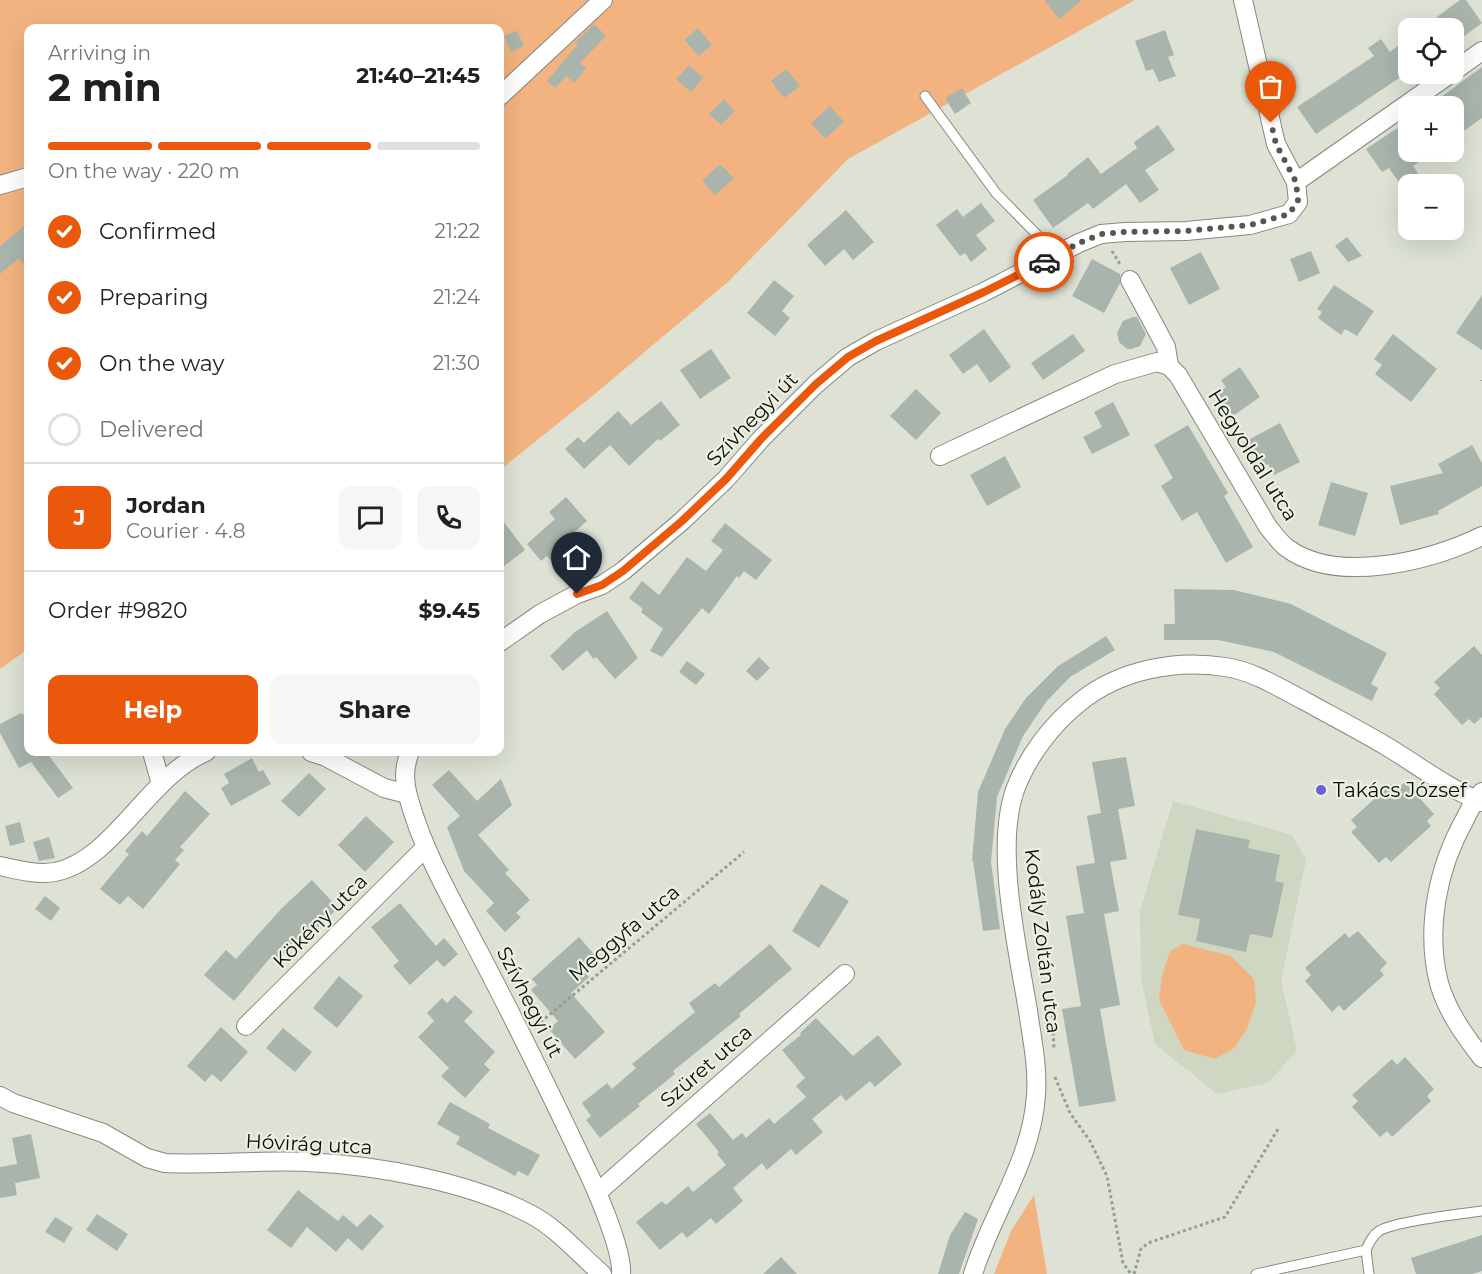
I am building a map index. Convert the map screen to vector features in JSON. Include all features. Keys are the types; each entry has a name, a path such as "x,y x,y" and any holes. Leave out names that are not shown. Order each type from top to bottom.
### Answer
{"street":[{"path":"504,92 603,0"},
{"path":"1243,0 1276,144 1296,182 1435,84"},
{"path":"1464,64 1482,51"},
{"path":"0,185 24,178"},
{"name":"Szívhegyi út","path":"504,639 540,614 577,594 602,585 623,571 704,500 816,384 848,357 876,341 984,292 1101,234 1223,229 1273,220 1289,214 1298,201 1296,182"},
{"name":"Hegyoldal utca","path":"1130,280 1166,347 1169,366 1178,375 1268,527 1286,547 1322,564 1374,567 1448,550 1482,536"},
{"path":"940,456 1115,374 1156,362 1169,366"},
{"name":"Kodály Zoltán utca","path":"974,1274 984,1244 1020,1164 1036,1096 1036,1062 1007,861 1008,825 1015,791 1029,760 1070,710 1095,689 1152,668 1192,665 1226,667 1263,678 1480,798"},
{"path":"153,756 161,783"},
{"path":"0,866 40,873 69,868 93,853 161,783 189,760 198,756"},
{"path":"323,756 384,788 407,794"},
{"name":"Szívhegyi út","path":"409,756 405,770 407,794 425,848 523,1037 598,1192 622,1267 621,1274"},
{"path":"1480,798 1453,839 1445,861 1434,923 1434,952 1439,983 1451,1012 1467,1040 1482,1058"},
{"name":"Kökény utca","path":"246,1026 425,848"},
{"name":"Szüret utca","path":"598,1192 845,974"},
{"name":"Hóvirág utca","path":"0,1096 13,1103 103,1133 147,1158 165,1163 307,1162 422,1177 505,1203 534,1216 602,1274"}],"lane":[{"path":"925,96 996,193 1057,255"},
{"path":"1369,1274 1366,1250 1370,1240 1379,1231 1394,1225 1482,1211"},
{"path":"1256,1274 1366,1250"}],"path":[{"path":"1101,234 1130,280"},
{"name":"Meggyfa utca","path":"523,1037 744,852"},
{"path":"1024,986 1053,1005 1054,1053"},
{"path":"1054,1076 1070,1113 1090,1141 1107,1176 1123,1263 1132,1274"},
{"path":"1132,1274 1141,1249 1148,1243 1225,1217 1278,1129"}],"shaded area":[{"path":"0,0 1135,0 848,159 729,281 504,467 504,24 24,24 24,652 0,669"},
{"path":"1173,801 1292,835 1306,860 1281,981 1297,1050 1268,1083 1217,1094 1155,1044 1141,978 1140,911"},
{"path":"1183,944 1231,956 1254,979 1256,1002 1247,1029 1234,1048 1215,1059 1184,1050 1159,1000 1162,976 1170,951"},
{"path":"1034,1195 1047,1274 994,1274 1011,1231"}],"building":[{"path":"1044,0 1082,0 1059,19"},
{"path":"1460,0 1466,0 1482,23 1464,36 1464,18 1436,18"},
{"path":"594,24 606,36 580,63 586,68 574,83 566,76 555,88 547,81 577,45 575,43"},
{"path":"698,28 712,45 699,56 684,40"},
{"path":"1165,30 1174,55 1168,57 1176,76 1159,82 1153,69 1146,71 1135,41"},
{"path":"517,31 524,46 511,52 504,36"},
{"path":"1381,39 1390,52 1398,46 1398,79 1316,134 1297,107 1374,56 1368,48"},
{"path":"689,65 703,78 691,92 676,79"},
{"path":"1482,67 1482,118 1464,131 1464,96 1443,96 1459,84 1464,84 1464,80"},
{"path":"786,69 800,86 784,98 771,81"},
{"path":"962,88 971,103 955,114 945,98"},
{"path":"724,99 735,111 721,125 709,114"},
{"path":"830,106 844,122 825,139 811,123"},
{"path":"1158,125 1175,150 1145,170 1159,190 1140,203 1126,184 1093,209 1088,203 1053,228 1033,200 1068,175 1088,157 1101,174 1137,148 1134,142"},
{"path":"1398,128 1398,162 1419,162 1413,166 1418,173 1398,174 1398,181 1389,168 1382,172 1366,149"},
{"path":"720,164 734,178 715,195 702,181"},
{"path":"981,203 995,221 976,235 987,249 971,262 965,253 960,256 936,225 957,209 963,217"},
{"path":"846,210 874,242 853,260 844,249 825,266 807,245"},
{"path":"24,226 24,264 19,258 0,274 0,246"},
{"path":"1347,237 1362,256 1348,262 1335,246"},
{"path":"1311,251 1320,273 1299,282 1290,259"},
{"path":"1201,252 1220,289 1189,305 1170,268"},
{"path":"1092,259 1120,274 1120,283 1104,313 1072,296"},
{"path":"774,280 794,296 782,311 790,318 775,336 747,313"},
{"path":"1334,285 1374,311 1357,336 1345,329 1341,335 1318,318 1322,312 1317,309"},
{"path":"1482,295 1482,350 1456,333"},
{"path":"1137,317 1146,334 1140,346 1127,349 1119,342 1117,333 1123,321"},
{"path":"984,329 1011,367 990,383 977,364 963,374 949,355"},
{"path":"1073,334 1085,351 1043,380 1031,363"},
{"path":"1393,334 1437,369 1411,402 1375,374 1382,365 1374,359"},
{"path":"711,349 731,378 700,399 680,370"},
{"path":"1240,367 1260,397 1233,416 1217,393 1226,387 1221,380"},
{"path":"916,389 941,413 916,440 890,416"},
{"path":"661,401 680,425 660,441 658,439 629,466 610,445 584,469 565,449 578,437 584,443 618,411 631,425"},
{"path":"1113,402 1130,435 1092,454 1083,437 1102,427 1094,412"},
{"path":"1280,423 1300,462 1274,475 1268,464 1262,467 1248,440"},
{"path":"1188,425 1228,493 1224,496 1253,547 1226,563 1197,512 1182,521 1161,486 1173,478 1154,445"},
{"path":"1472,445 1482,463 1482,486 1438,511 1439,514 1400,525 1390,486 1443,473 1438,464"},
{"path":"1005,456 1021,487 987,506 970,475"},
{"path":"1331,482 1368,493 1355,536 1318,525"},
{"path":"566,497 587,521 561,544 571,556 558,568 547,556 541,561 527,544 555,519 549,512"},
{"path":"504,522 525,550 504,566"},
{"path":"725,523 772,560 756,580 744,571 739,578 737,576 709,614 702,608 662,657 650,651 663,629 641,612 643,609 629,598 642,581 659,595 687,557 706,571 723,550 711,541"},
{"path":"1174,589 1234,590 1291,604 1387,653 1371,684 1378,688 1372,701 1274,652 1218,640 1164,640 1164,624 1175,624"},
{"path":"607,611 638,658 615,679 596,657 593,659 587,650 563,671 550,656 575,632"},
{"path":"1106,636 1115,650 1070,677 1046,702 1023,736 997,797 991,862 1000,929 983,931 972,861 978,792 1005,729 1026,698 1058,666"},
{"path":"1474,646 1482,655 1482,717 1474,724 1469,719 1462,725 1434,694 1440,688 1434,682"},
{"path":"759,657 770,668 757,681 746,671"},
{"path":"687,661 705,674 696,685 679,672"},
{"path":"21,713 23,715 24,756 49,756 73,788 58,798 31,762 19,768 0,733 0,724"},
{"path":"1126,757 1135,806 1118,809 1127,859 1110,862 1119,911 1104,914 1120,1005 1100,1009 1116,1101 1079,1107 1062,1009 1081,1006 1066,916 1084,913 1076,866 1095,863 1087,816 1101,813 1092,762"},
{"path":"252,758 259,772 263,770 271,784 231,806 221,788 229,783 224,774"},
{"path":"449,770 477,801 501,779 512,805 478,835 509,870 505,873 530,900 516,913 521,917 505,932 486,911 494,903 464,871 447,827 460,816 432,785"},
{"path":"309,773 326,789 299,817 281,801"},
{"path":"1405,782 1434,814 1427,821 1431,826 1391,862 1386,857 1379,863 1351,832 1357,827 1351,820 1391,784 1396,790"},
{"path":"185,791 210,814 180,847 184,850 175,860 180,864 143,909 128,896 120,905 100,889 129,854 125,851 142,831 147,836"},
{"path":"366,816 394,842 365,872 338,845"},
{"path":"20,822 25,842 10,846 5,826"},
{"path":"1196,829 1250,840 1248,848 1280,855 1275,881 1284,883 1272,938 1250,934 1246,952 1196,941 1200,919 1178,915"},
{"path":"49,837 55,858 39,861 33,842"},
{"path":"312,880 338,908 309,936 305,932 275,963 270,958 234,1001 204,975 226,950 236,959 282,908"},
{"path":"821,884 849,901 819,948 792,931"},
{"path":"45,896 60,908 51,921 35,909"},
{"path":"400,903 436,946 444,938 458,954 444,967 437,960 410,985 393,966 399,961 371,927"},
{"path":"1358,931 1387,963 1380,970 1384,975 1344,1011 1339,1005 1332,1012 1305,981 1311,975 1305,968 1345,933 1349,938"},
{"path":"579,937 598,959 584,972 589,977 571,993 605,1032 575,1059 549,1029 558,1021 531,990 537,985 532,979"},
{"path":"770,944 792,969 739,1014 741,1016 673,1071 675,1074 638,1104 640,1106 600,1138 586,1120 591,1116 582,1103 607,1083 612,1089 636,1068 632,1064 695,1012 689,1003 715,983 719,987"},
{"path":"339,976 363,996 337,1028 313,1008"},
{"path":"455,995 473,1012 464,1021 495,1052 484,1064 490,1070 465,1098 441,1076 449,1068 418,1037 434,1021 427,1013 442,998 447,1003"},
{"path":"816,1018 853,1056 878,1035 902,1064 875,1087 870,1081 846,1101 841,1095 812,1119 823,1132 796,1155 791,1149 767,1170 762,1163 733,1188 743,1201 716,1224 711,1218 687,1238 682,1232 660,1250 636,1222 662,1201 666,1205 688,1186 693,1192 726,1165 717,1154 719,1152 696,1124 710,1113 733,1140 742,1133 746,1138 769,1118 774,1124 806,1097 796,1086 805,1078 782,1050 801,1035 800,1033"},
{"path":"221,1027 248,1052 221,1082 212,1074 205,1082 187,1066"},
{"path":"283,1028 312,1052 295,1072 266,1048"},
{"path":"1405,1057 1434,1089 1427,1096 1431,1101 1392,1137 1387,1131 1380,1137 1352,1107 1358,1101 1352,1095 1392,1059 1397,1065"},
{"path":"450,1102 490,1124 488,1128 540,1155 528,1176 518,1171 515,1176 456,1144 460,1137 437,1124"},
{"path":"31,1134 40,1178 15,1183 17,1195 0,1198 0,1167 17,1164 12,1138"},
{"path":"298,1190 338,1221 343,1215 357,1227 370,1214 384,1226 362,1251 348,1238 336,1252 307,1227 291,1248 267,1230"},
{"path":"965,1212 978,1219 959,1274 938,1274 950,1235"},
{"path":"97,1214 128,1234 117,1251 86,1230"},
{"path":"55,1217 73,1228 64,1243 45,1232"},
{"path":"1482,1235 1482,1271 1472,1274 1416,1274 1411,1258"},
{"path":"781,1257 797,1274 763,1274"}],"way so far":[{"path":"1044,262 1101,234 1223,229 1261,223 1289,214 1298,201 1296,182 1284,163 1271,123"}],"place":[{"name":"Takács József","path":"1321,790"}],"route":[{"path":"577,594 602,585 623,571 682,521 726,479 761,439 816,384 848,357 876,341 1044,262"}]}
